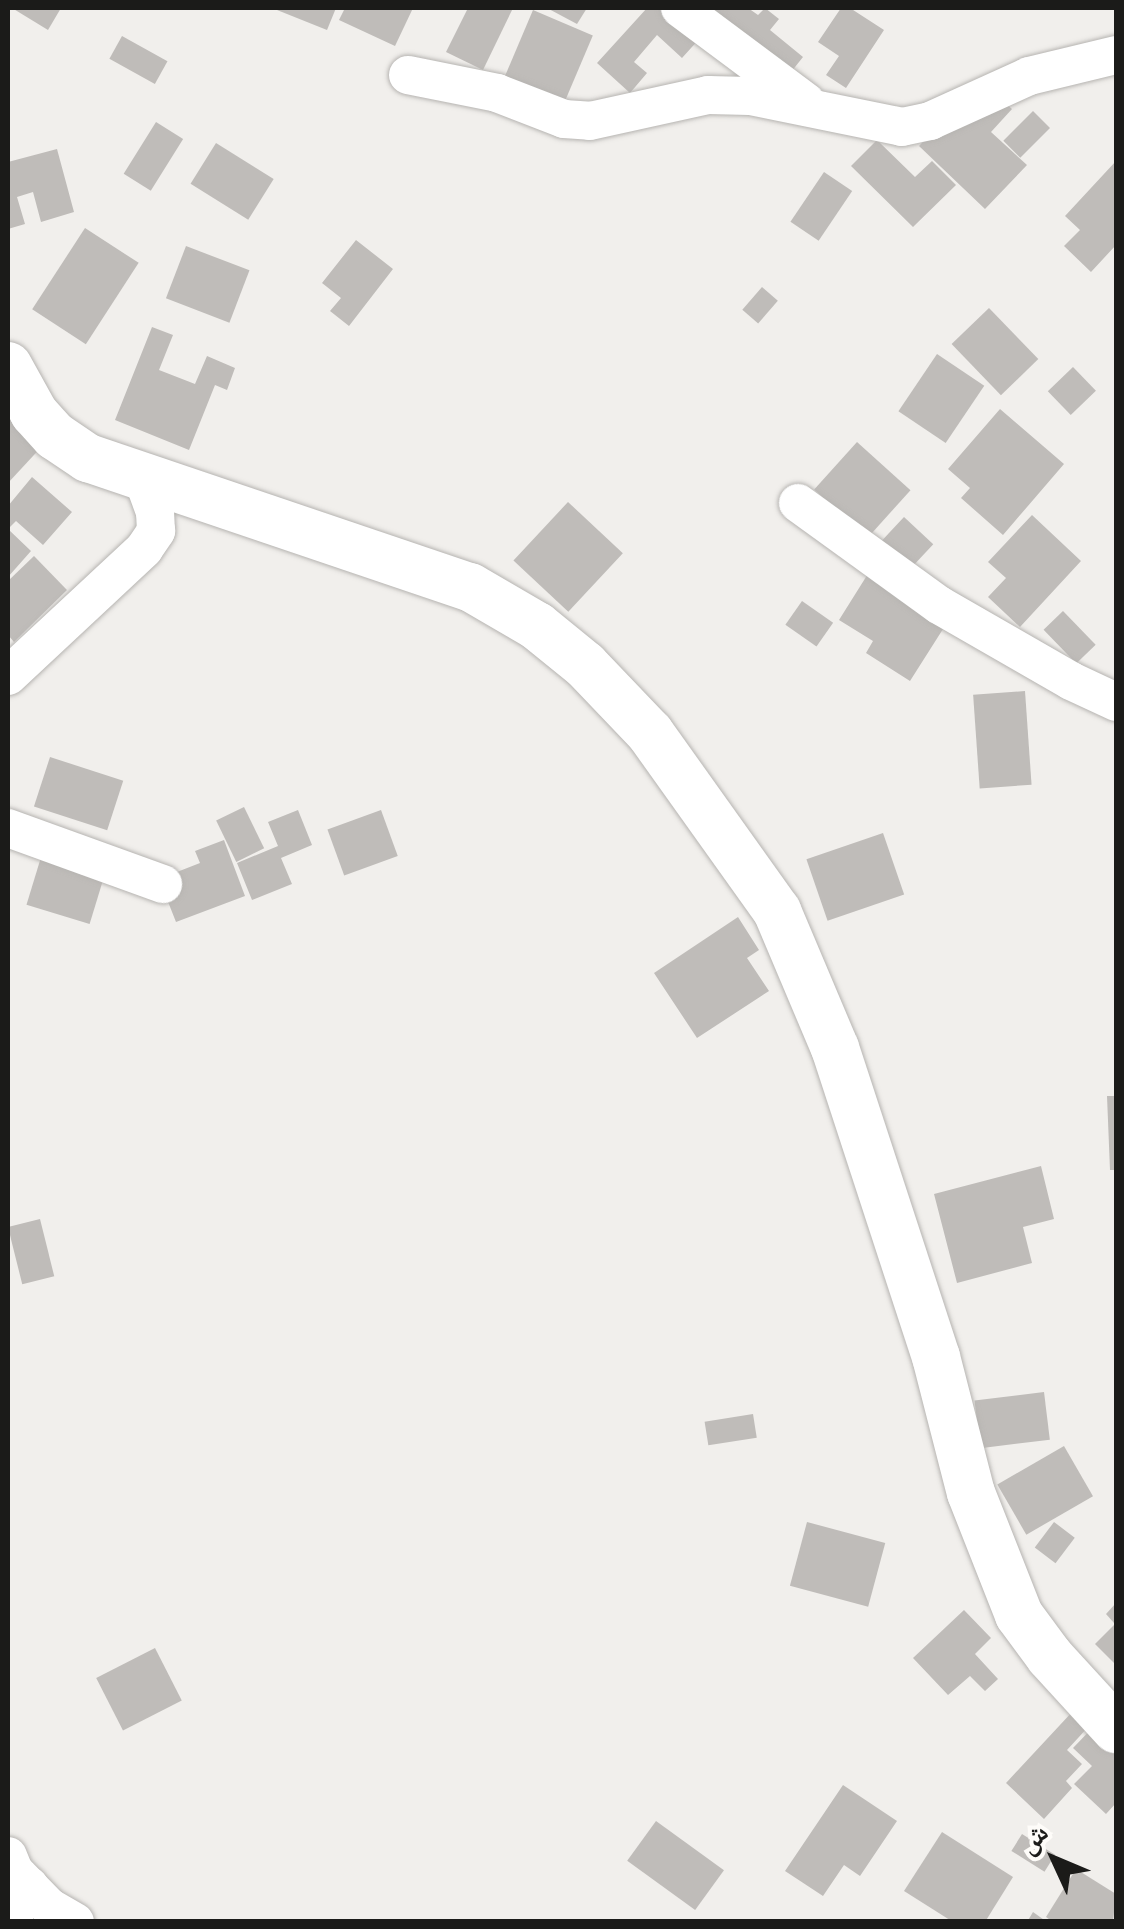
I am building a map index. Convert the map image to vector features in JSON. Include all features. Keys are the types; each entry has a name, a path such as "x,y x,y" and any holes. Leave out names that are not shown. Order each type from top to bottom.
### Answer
{"main road":[{"path":"8,366 34,413 55,436 88,458 470,588 549,636 585,665 650,733 777,910 835,1048 936,1357 971,1493 1019,1615 1050,1657 1116,1729"}],"street":[{"path":"680,8 815,109"},
{"path":"408,76 497,93 564,120 590,122 708,95 750,96 902,127 930,121 1030,76 1116,55"},
{"path":"8,676 150,540 156,531 155,512 142,477"},
{"path":"798,503 939,605 1071,682 1116,702"},
{"path":"8,828 162,884"},
{"path":"10,1922 18,1871"},
{"path":"18,1871 49,1907 76,1922"}],"building":[{"path":"12,8 61,8 48,30"},
{"path":"272,8 336,8 327,30"},
{"path":"345,8 413,8 395,46 339,20"},
{"path":"468,8 513,8 483,70 446,52"},
{"path":"547,8 587,8 577,24"},
{"path":"647,8 668,8 701,37 682,58 657,35 634,62 647,73 630,93 597,63"},
{"path":"705,8 748,8 758,15 765,8 779,19 770,30 803,57 787,77"},
{"path":"841,8 850,8 884,30 846,88 826,75 839,56 818,42"},
{"path":"533,10 593,35 562,107 503,82"},
{"path":"122,36 167,61 155,84 109,59"},
{"path":"981,81 1012,109 991,132 1027,165 985,209 919,146"},
{"path":"1033,111 1050,128 1020,158 1003,141"},
{"path":"156,122 183,139 151,191 124,174"},
{"path":"877,140 915,177 932,161 956,185 913,227 851,166"},
{"path":"216,143 274,179 248,220 191,184"},
{"path":"57,149 74,212 41,222 33,192 17,197 25,224 8,229 8,162"},
{"path":"1116,161 1116,245 1091,272 1064,246 1080,230 1065,216"},
{"path":"824,172 852,191 819,241 790,222"},
{"path":"85,228 139,263 86,344 32,309"},
{"path":"356,240 393,269 349,326 330,311 341,298 322,283"},
{"path":"186,246 249,270 229,323 166,298"},
{"path":"762,287 778,301 758,323 742,310"},
{"path":"989,308 1038,359 1001,395 952,344"},
{"path":"152,327 173,335 159,370 195,384 207,356 235,368 227,390 215,385 189,450 115,420"},
{"path":"937,354 984,386 946,443 898,411"},
{"path":"1073,367 1096,391 1071,415 1048,391"},
{"path":"8,407 46,442 8,483"},
{"path":"1000,409 1064,464 1003,535 961,498 970,488 948,469"},
{"path":"857,442 911,490 868,538 814,490"},
{"path":"32,477 72,512 43,545 16,521 8,529 8,506"},
{"path":"568,502 623,553 568,612 513,561"},
{"path":"1032,515 1081,561 1020,627 988,597 1006,578 988,562"},
{"path":"904,517 933,544 909,571 879,543"},
{"path":"8,529 31,551 8,577"},
{"path":"34,556 67,590 14,642 8,635 8,581"},
{"path":"871,569 957,607 910,681 866,653 873,641 839,620"},
{"path":"802,601 833,623 816,647 785,625"},
{"path":"1063,611 1096,645 1076,664 1044,630"},
{"path":"1025,691 1032,785 980,788 973,695"},
{"path":"50,757 123,781 107,830 34,806"},
{"path":"244,807 264,848 236,862 216,821"},
{"path":"298,810 312,845 281,858 292,884 252,900 237,863 278,846 268,822"},
{"path":"381,810 398,856 344,876 327,829"},
{"path":"49,831 112,850 90,924 26,905"},
{"path":"883,833 904,894 828,921 806,859"},
{"path":"224,840 245,896 176,922 159,879 200,863 195,851"},
{"path":"738,917 759,950 747,958 769,991 697,1038 654,973"},
{"path":"1107,1096 1116,1096 1116,1170 1110,1170"},
{"path":"1041,1166 1054,1219 1023,1227 1032,1263 957,1283 934,1194"},
{"path":"40,1219 54,1276 22,1284 8,1227"},
{"path":"1044,1392 1050,1440 980,1448 975,1401"},
{"path":"753,1414 757,1438 708,1445 705,1422"},
{"path":"1064,1446 1093,1496 1026,1535 997,1484"},
{"path":"807,1522 885,1543 868,1607 790,1586"},
{"path":"1054,1522 1075,1538 1056,1563 1035,1548"},
{"path":"1116,1603 1116,1620 1114,1623 1106,1614"},
{"path":"964,1610 991,1638 975,1654 998,1679 985,1691 970,1676 948,1695 913,1658"},
{"path":"1116,1623 1116,1665 1095,1644"},
{"path":"155,1648 182,1701 123,1731 96,1678"},
{"path":"1073,1711 1090,1725 1067,1750 1082,1764 1066,1781 1072,1788 1044,1819 1006,1783"},
{"path":"1101,1719 1116,1734 1116,1803 1106,1814 1074,1784 1092,1766 1073,1748"},
{"path":"843,1785 897,1821 860,1876 844,1865 823,1896 785,1871"},
{"path":"656,1821 724,1870 695,1910 627,1861"},
{"path":"942,1832 1013,1877 985,1922 953,1922 904,1891"},
{"path":"1022,1834 1055,1855 1044,1872 1011,1851"},
{"path":"1076,1869 1116,1894 1113,1922 1053,1922 1046,1917"},
{"path":"1033,1912 1047,1922 1027,1922"}]}
